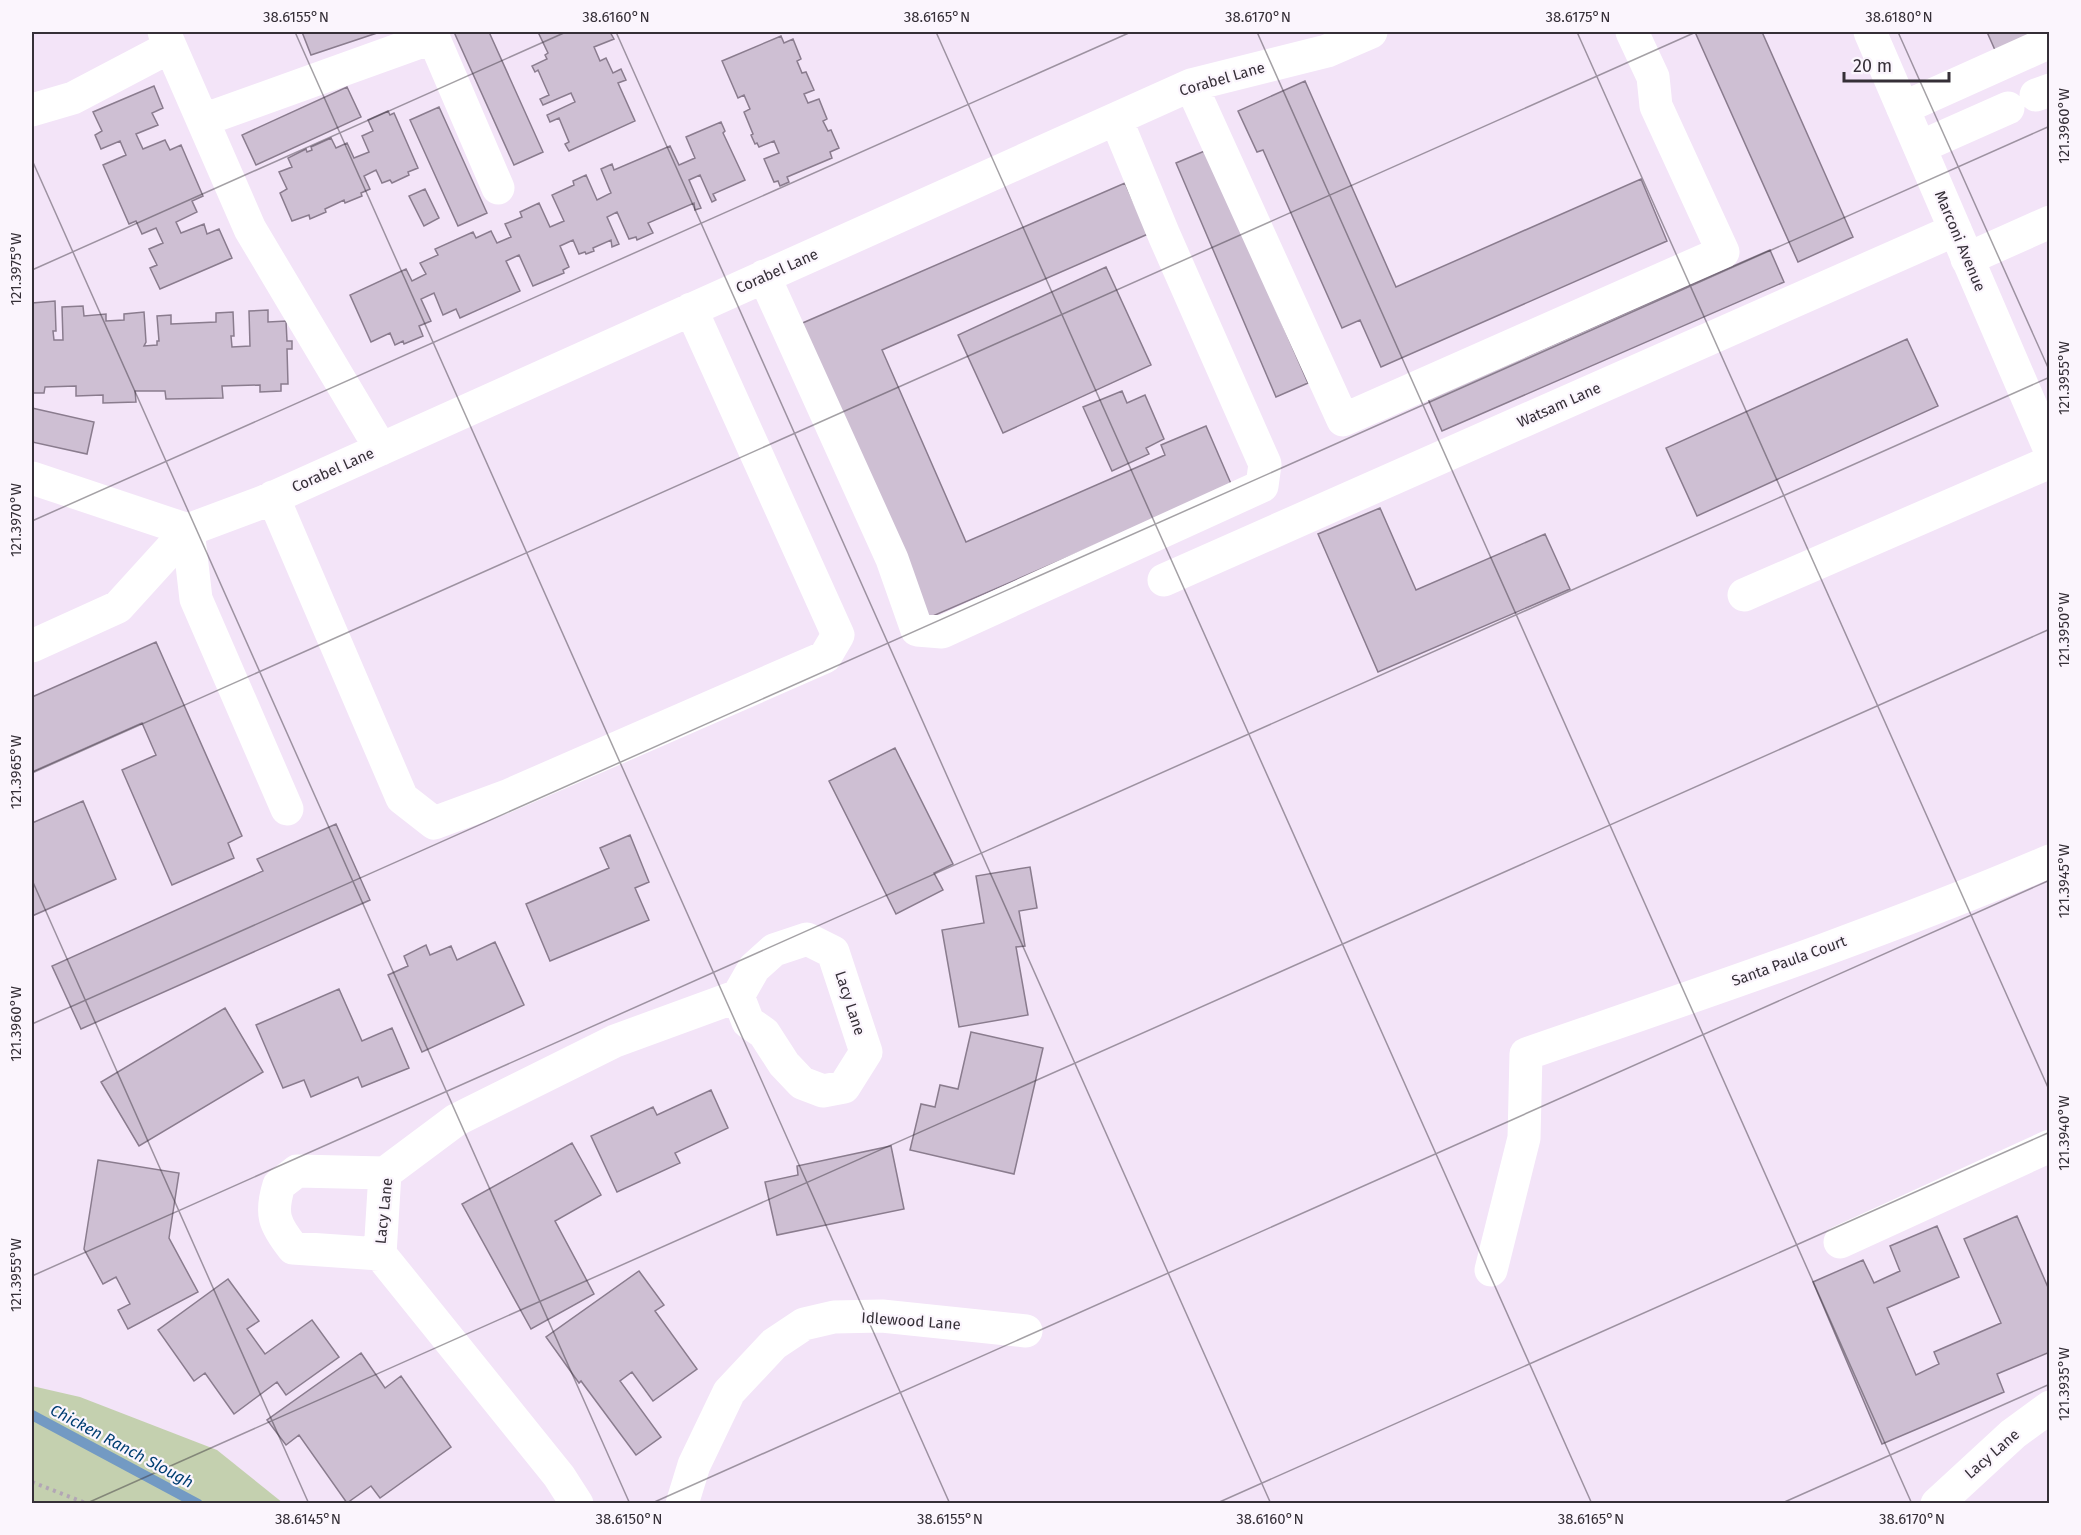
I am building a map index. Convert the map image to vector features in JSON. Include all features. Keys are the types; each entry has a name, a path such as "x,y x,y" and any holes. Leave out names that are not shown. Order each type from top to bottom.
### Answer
{"street":[{"name":"Corabel Lane","path":"188,530 273,497 381,449 1191,84 1322,41 1371,32"},
{"path":"1191,84 1343,420 1723,252 1656,106 1653,77 1632,32"},
{"name":"Marconi Avenue","path":"1870,32 2048,443"},
{"path":"203,120 433,34 498,188"},
{"path":"32,110 73,98 167,39 250,230 381,449"},
{"path":"1902,108 2049,42"},
{"path":"1920,147 2031,98"},
{"path":"764,276 892,559 916,630 942,632 1262,486 1265,465 1116,119"},
{"name":"Watsam Lane","path":"1164,580 1961,244 2049,222"},
{"path":"273,497 402,798 434,823 507,796 825,657 838,634 691,309"},
{"path":"1743,595 2048,443"},
{"path":"32,478 188,530"},
{"path":"32,646 118,607 188,530"},
{"path":"188,530 196,599 287,809"},
{"name":"Santa Paula Court","path":"1491,1270 1524,1138 1526,1054 1812,954 1976,892 2049,861"},
{"name":"Lacy Lane","path":"577,1503 559,1476 380,1254 386,1173 456,1120 615,1041 738,996 754,968 774,950 807,939 833,952 866,1052 844,1087 822,1091 801,1083 784,1064 764,1033 748,1022 738,996"},
{"path":"1840,1242 2049,1146"},
{"path":"380,1254 293,1248 279,1230 273,1215 279,1185 297,1171 386,1173"},
{"name":"Idlewood Lane","path":"682,1503 694,1465 729,1392 774,1344 804,1324 834,1317 882,1316 1026,1331"},
{"name":"Lacy Lane","path":"1937,1503 2013,1434 2049,1407"}],"path":[{"path":"32,1482 88,1503"}],"green space":[{"path":"32,1386 80,1397 217,1450 283,1503 32,1503"}],"building":[{"path":"302,32 380,32 311,55"},
{"path":"454,32 489,32 543,152 514,165"},
{"path":"538,32 610,32 614,39 594,47 600,61 606,58 613,73 621,69 626,80 618,83 635,121 569,151 565,144 569,142 559,118 550,122 547,115 575,102 571,93 543,105 540,99 549,95 538,70 535,72 532,66 547,59 545,55 548,53"},
{"path":"1695,32 1762,32 1853,237 1798,262"},
{"path":"1987,32 2037,32 1995,50"},
{"path":"781,36 784,43 793,39 801,59 797,61 802,73 806,72 814,90 804,94 808,103 819,99 827,119 823,121 828,131 831,130 839,148 830,152 832,158 787,177 789,182 780,186 778,181 774,182 764,159 779,153 774,141 759,147 757,143 755,144 744,112 750,109 744,95 738,98 722,61"},
{"path":"1305,81 1396,287 1641,179 1667,241 1381,367 1360,320 1342,328 1263,150 1257,152 1238,111"},
{"path":"154,86 163,108 152,113 158,125 136,134 143,149 165,140 170,150 181,145 203,196 192,201 197,212 176,222 181,233 204,224 207,234 219,229 232,258 160,289 150,268 157,265 149,249 163,243 156,228 142,234 136,221 129,224 103,165 126,155 120,141 101,149 95,135 102,131 93,112"},
{"path":"347,87 361,117 256,165 242,135"},
{"path":"439,107 487,213 458,226 410,120"},
{"path":"388,111 390,115 394,113 418,168 392,183 390,180 382,183 376,170 364,176 370,189 361,193 362,196 345,203 344,200 310,219 309,215 292,221 280,193 287,189 279,172 292,167 288,158 306,149 307,152 312,150 311,147 331,138 336,148 347,143 354,158 369,152 362,136 373,131 368,120"},
{"path":"721,122 725,131 723,133 745,180 713,194 716,200 712,202 700,175 689,180 701,208 695,210 694,203 648,223 653,233 637,240 636,237 629,239 617,212 607,217 619,244 612,247 611,240 593,248 594,251 586,254 585,252 579,254 573,240 560,246 569,267 563,270 564,273 533,286 519,255 506,261 520,291 460,318 456,309 443,315 434,293 421,299 431,321 419,326 423,336 404,344 403,341 395,345 390,333 371,342 350,295 406,269 412,281 426,274 420,263 438,255 435,249 473,232 476,238 491,231 497,243 511,237 505,224 522,217 520,212 539,203 550,227 564,221 552,195 574,185 573,181 586,175 597,200 611,193 601,169 612,164 614,170 670,146 679,165 695,158 686,137"},
{"path":"1207,150 1308,383 1276,397 1176,163"},
{"path":"1125,183 1148,234 882,350 966,542 1165,455 1161,445 1206,426 1232,486 926,619 798,325"},
{"path":"425,189 439,218 424,226 409,196"},
{"path":"1770,250 1784,282 1442,431 1428,399"},
{"path":"1106,267 1151,365 1003,433 958,335"},
{"path":"55,301 54,340 63,340 62,307 83,306 84,316 106,314 106,321 124,320 124,314 144,312 146,342 144,346 157,345 159,341 157,316 171,315 171,324 216,322 216,313 233,312 232,347 250,346 249,311 268,310 268,322 286,321 287,341 292,341 292,349 287,349 288,384 281,384 281,391 260,392 260,385 222,386 223,398 166,399 165,391 135,391 136,402 103,403 103,395 76,396 76,386 45,387 44,393 32,393 32,303"},
{"path":"1907,339 1938,406 1697,516 1666,448"},
{"path":"1122,391 1127,403 1145,395 1164,439 1146,448 1149,454 1112,471 1083,407"},
{"path":"32,408 94,422 87,454 32,442"},
{"path":"1380,508 1416,590 1545,534 1570,589 1378,672 1318,534"},
{"path":"156,642 242,836 228,843 234,858 172,885 122,770 156,755 142,723 32,772 32,697"},
{"path":"895,748 953,864 934,873 943,890 896,914 829,781"},
{"path":"83,801 116,879 32,916 32,823"},
{"path":"336,824 370,900 81,1029 52,966 263,871 257,859"},
{"path":"630,835 649,882 635,888 649,920 550,961 526,904 609,868 600,848"},
{"path":"1030,867 1037,908 1019,911 1025,946 1016,947 1028,1015 959,1027 942,930 984,923 976,876"},
{"path":"495,942 524,1005 422,1052 388,975 408,966 404,956 426,945 430,955 451,946 457,960"},
{"path":"339,989 362,1041 392,1028 409,1068 362,1087 358,1077 311,1097 304,1080 283,1088 256,1025"},
{"path":"225,1008 263,1072 139,1146 101,1082"},
{"path":"971,1032 1043,1048 1014,1174 910,1150 921,1104 935,1107 940,1085 958,1089"},
{"path":"711,1090 728,1128 675,1153 680,1163 617,1192 591,1136 653,1107 657,1115"},
{"path":"572,1143 601,1195 555,1221 594,1294 531,1329 462,1204"},
{"path":"891,1146 904,1209 777,1235 765,1182 798,1175 797,1166"},
{"path":"98,1160 179,1173 169,1238 198,1292 128,1329 118,1310 130,1304 116,1277 103,1284 84,1249"},
{"path":"2017,1216 2050,1292 2050,1352 1997,1374 2004,1392 1882,1444 1813,1282 1863,1260 1874,1283 1900,1271 1890,1246 1937,1226 1959,1277 1887,1308 1916,1375 1939,1364 1934,1352 2001,1323 1964,1239"},
{"path":"639,1271 664,1305 655,1311 697,1369 653,1401 632,1372 620,1381 661,1437 636,1455 546,1337"},
{"path":"228,1279 259,1321 247,1329 265,1354 312,1320 339,1357 286,1395 277,1382 234,1414 205,1373 194,1381 158,1330"},
{"path":"361,1353 385,1388 401,1376 451,1447 380,1498 371,1486 347,1503 299,1435 286,1445 267,1420"}],"waterway":[{"name":"Chicken Ranch Slough","path":"32,1415 198,1504"}]}
